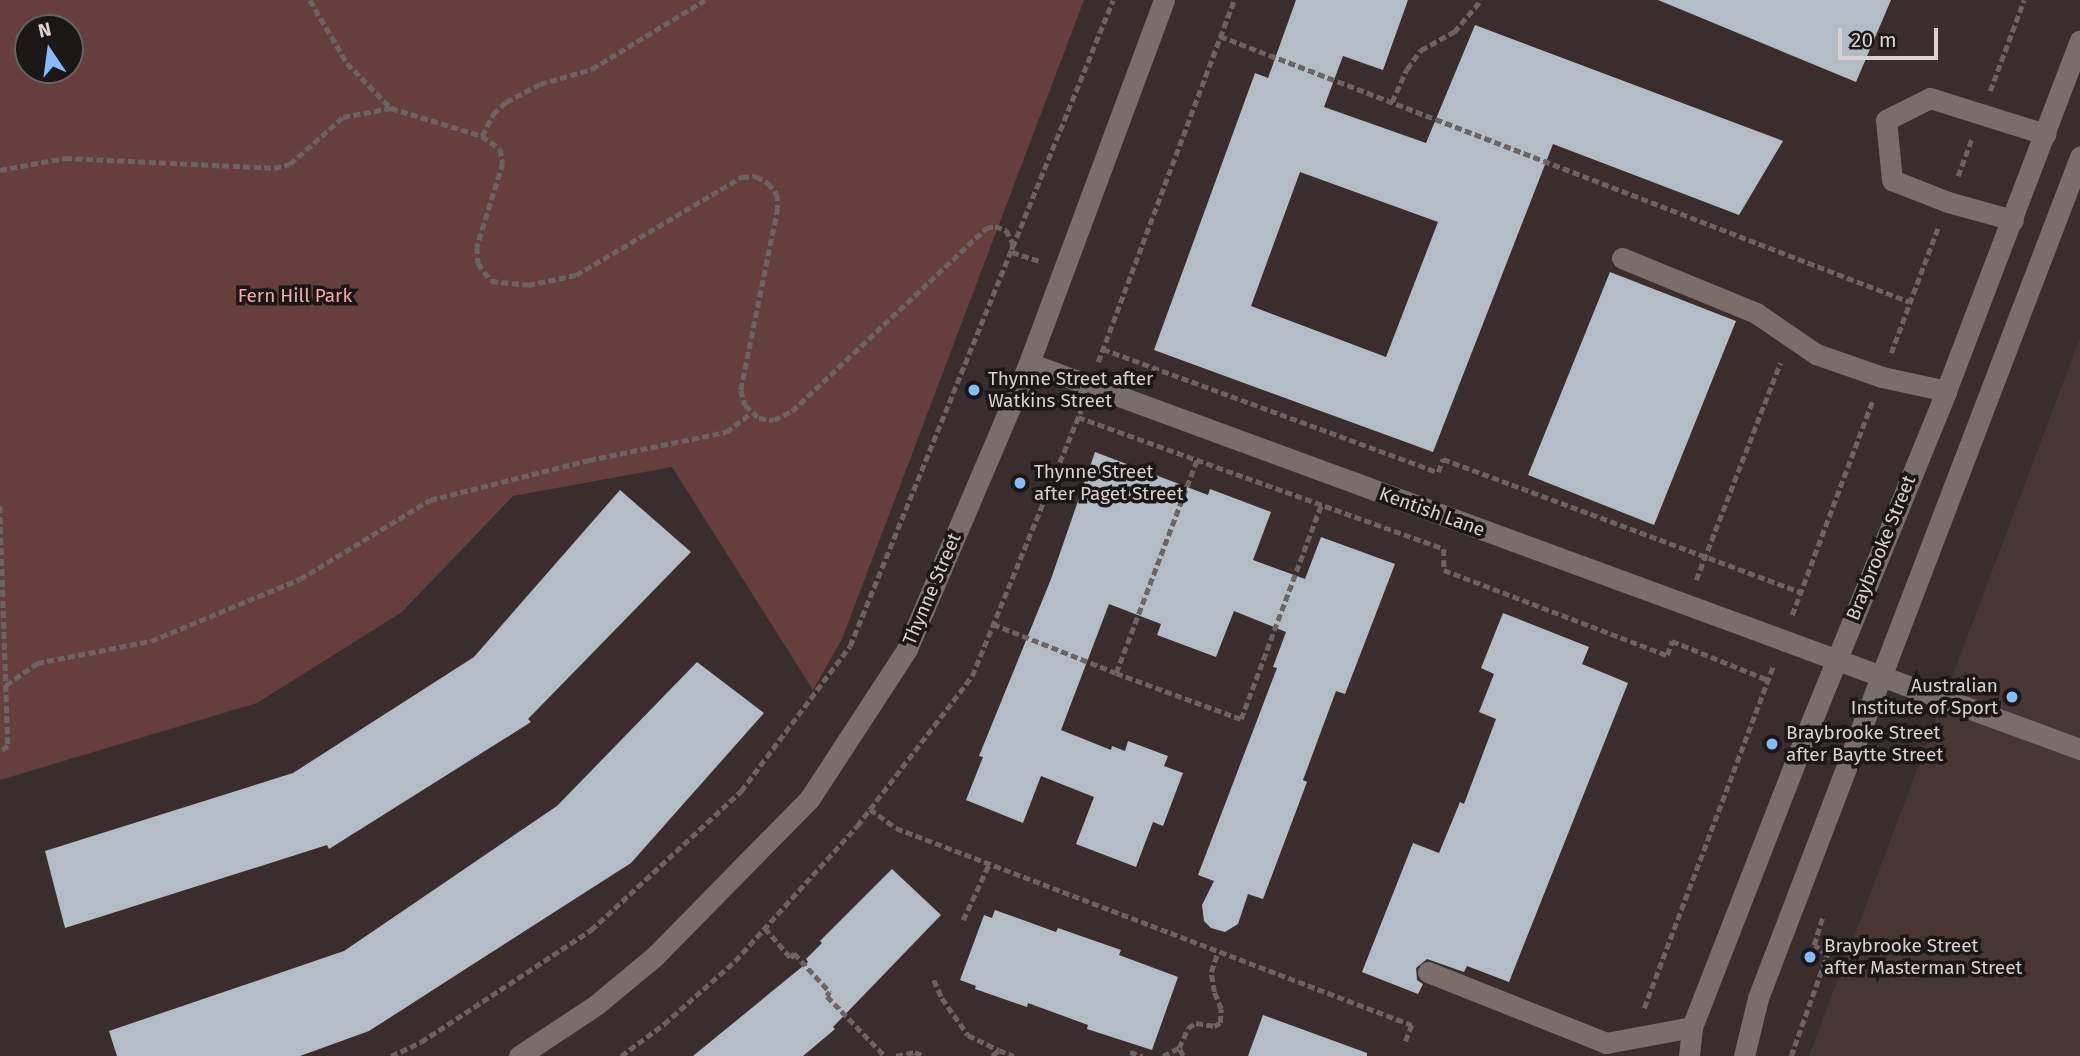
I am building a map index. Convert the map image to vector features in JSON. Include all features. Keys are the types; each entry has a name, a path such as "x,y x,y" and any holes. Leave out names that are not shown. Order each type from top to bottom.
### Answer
{"street":[{"name":"Thynne Street","path":"519,1056 596,1005 655,956 810,798 907,649 1029,363 1164,0"},
{"name":"Braybrooke Street","path":"1689,1056 1692,1027 1835,661 1946,391 2080,41"},
{"path":"2012,220 1948,202 1892,180 1886,120 1930,98 2045,134"},
{"path":"1744,1056 1758,998 2080,157"},
{"path":"1622,258 1756,313 1816,354 1882,377 1946,391"},
{"name":"Kentish Lane","path":"1029,363 2080,749"},
{"path":"1428,972 1606,1043 1692,1027"}],"path":[{"path":"310,0 347,63 391,108"},
{"path":"482,136 493,114 506,102 556,78 592,69 705,0"},
{"path":"391,1056 421,1042 591,930 741,791 850,646 1113,0"},
{"path":"621,1056 664,1024 735,961 765,929 870,809 972,676 1078,418 1234,0"},
{"path":"1392,102 1407,69 1421,50 1454,32 1480,0"},
{"path":"1633,1036 2024,0"},
{"path":"1220,36 1910,302"},
{"path":"0,170 65,158 274,168 290,164 303,149 343,117 391,108 482,136 500,149 503,163 477,247 478,263 487,278 500,284 528,285 576,275 742,177 756,176 768,183 777,194 778,204 742,385 743,400 759,418 774,420 792,411 986,228 995,226 1006,230 1013,243 1012,252"},
{"path":"1012,252 1064,268"},
{"path":"1078,418 1444,549 1444,570 1667,655 1790,336"},
{"path":"1103,349 1438,472 1443,459 1801,592"},
{"path":"6,685 37,663 151,641 300,579 430,500 589,460 726,432 751,412"},
{"path":"1116,673 1197,460"},
{"path":"993,624 1241,719 1321,505"},
{"path":"0,506 8,746 0,752"},
{"path":"1672,641 1768,680"},
{"path":"870,809 896,828 1412,1025 1405,1043"},
{"path":"963,920 989,864"},
{"path":"1791,1056 1827,955 1814,945 1823,916"},
{"path":"765,929 791,958 794,953 812,972 830,992 827,996 885,1056"},
{"path":"1163,1056 1179,1048 1188,1028 1196,1023 1214,1026 1220,1023 1221,1009 1214,992 1211,972 1218,951"},
{"path":"934,980 942,998 968,1035 1014,1056"},
{"path":"1179,1048 1183,1056"},
{"path":"992,1056 999,1050"},
{"path":"895,1056 915,1052 924,1056"},
{"path":"1130,1052 1142,1056"}],"shaded area":[{"name":"Australian Institute of Sport","path":"2080,338 2080,1056 1809,1056"}],"green space":[{"name":"Fern Hill Park","path":"0,0 1084,0 842,639 813,690 672,467 513,496 402,612 257,703 0,780"}],"building":[{"path":"1296,0 1408,0 1383,70 1343,56 1324,107 1426,143 1475,25 1783,141 1739,215 1553,144 1433,452 1154,350 1255,73 1268,78","holes":["1300,172 1438,222 1386,357 1251,306"]},
{"path":"1658,0 1891,0 1856,82"},
{"path":"1610,272 1736,321 1654,525 1528,475"},
{"path":"1095,452 1208,495 1210,489 1271,512 1253,560 1305,579 1321,537 1395,564 1345,694 1336,691 1303,780 1307,782 1263,899 1248,894 1238,924 1225,932 1211,928 1204,921 1202,905 1214,881 1198,875 1277,668 1273,667 1286,632 1234,611 1216,657 1157,635 1161,624 1109,604 1061,730 1111,750 1112,746 1125,751 1128,741 1168,756 1164,766 1183,773 1163,826 1153,822 1136,867 1076,844 1094,797 1041,776 1023,823 966,800 983,757 979,756 1051,579"},
{"path":"620,490 691,552 528,719 531,722 329,849 327,845 65,928 45,851 293,773 474,657"},
{"path":"1503,613 1589,647 1582,664 1628,683 1509,982 1467,966 1464,972 1427,959 1416,968 1417,980 1423,984 1418,994 1362,972 1413,843 1439,853 1460,802 1464,804 1496,719 1479,712 1494,674 1481,668"},
{"path":"697,662 764,713 631,863 369,1031 300,1056 117,1056 109,1031 344,951 557,806"},
{"path":"892,869 941,915 833,1027 835,1029 803,1056 693,1056 808,962 806,959 822,943 820,941"},
{"path":"995,910 1056,932 1058,928 1121,950 1119,955 1178,977 1152,1050 1087,1029 1088,1025 1028,1003 1027,1007 975,989 976,986 960,980 984,915 992,918"},
{"path":"1263,1015 1367,1053 1367,1056 1248,1056"}],"place":[{"name":"Thynne Street after Watkins Street","path":"974,390"},
{"name":"Thynne Street after Paget Street","path":"1020,483"},
{"name":"Australian Institute of Sport","path":"2012,697"},
{"name":"Braybrooke Street after Baytte Street","path":"1772,744"},
{"name":"Braybrooke Street after Masterman Street","path":"1810,957"}]}
